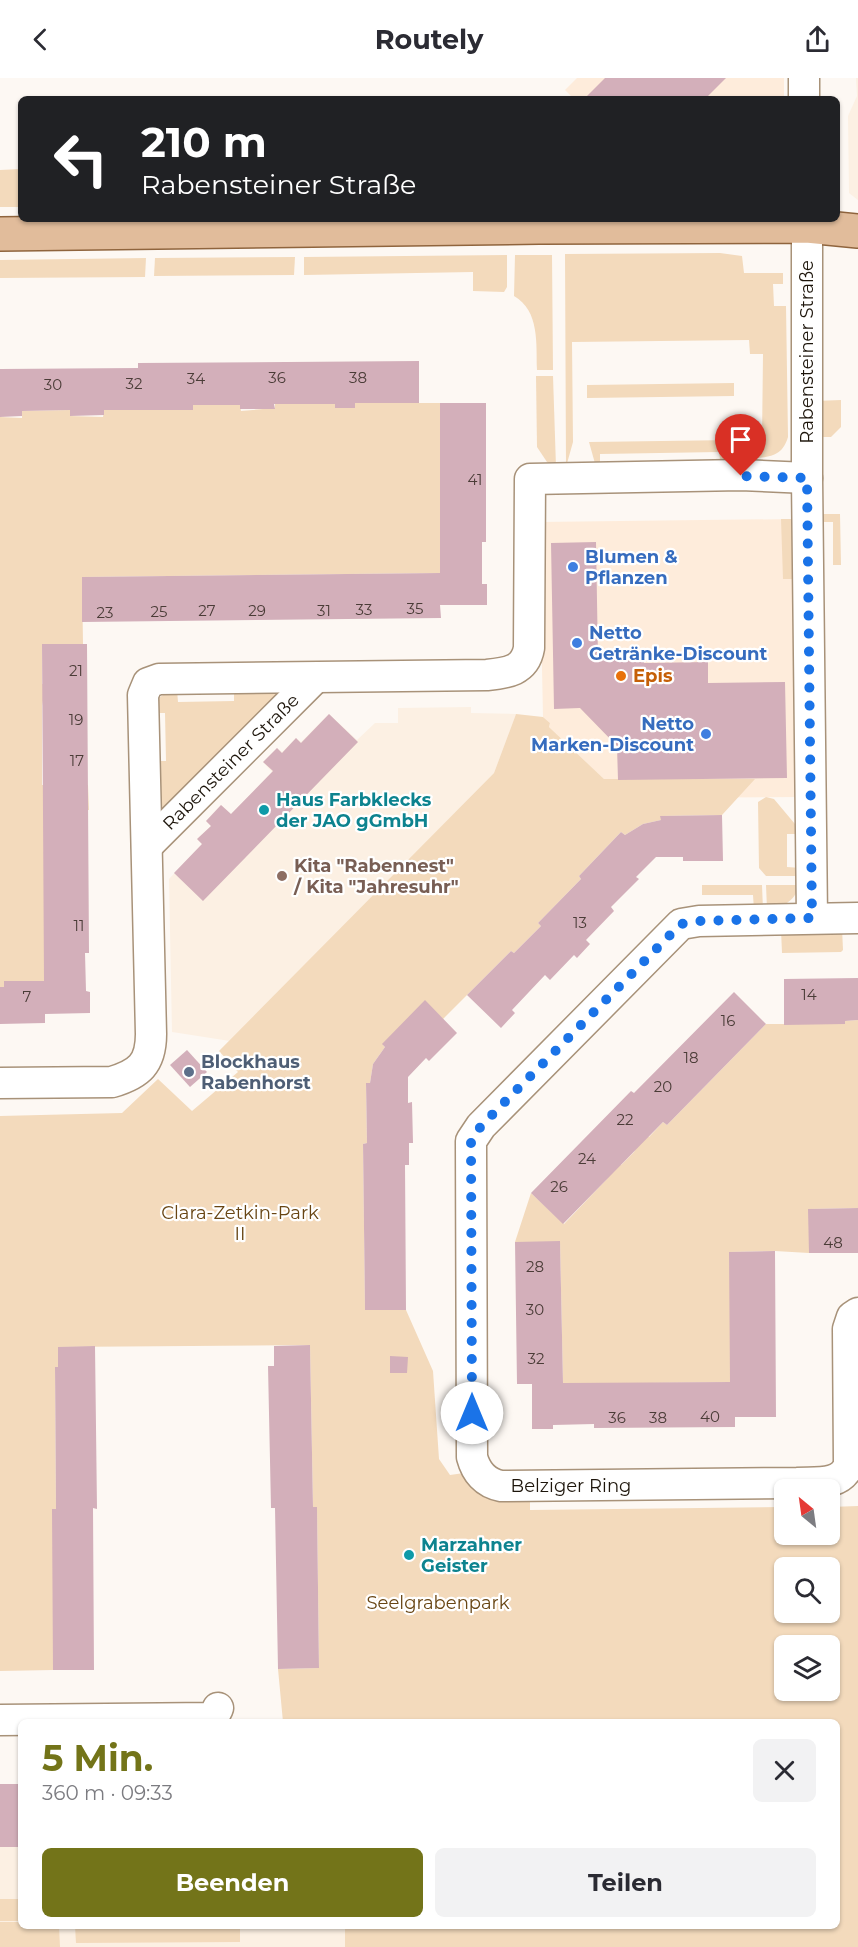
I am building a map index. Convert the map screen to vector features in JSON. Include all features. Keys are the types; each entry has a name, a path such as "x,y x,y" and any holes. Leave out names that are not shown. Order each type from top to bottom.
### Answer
{"main road":[{"path":"0,234 807,223 858,231"}],"street":[{"path":"804,78 804,96"},
{"name":"Rabensteiner Straße","path":"807,223 807,478 812,918"},
{"name":"Rabensteiner Straße","path":"0,1083 112,1082 129,1077 147,1060 151,1046 143,695 147,684 159,679 503,673 519,667 528,656 530,479 741,476 807,478"},
{"name":"Rabensteiner Straße","path":"147,846 315,678"},
{"name":"Belziger Ring","path":"858,918 699,921 681,924 481,1126 471,1141 472,1456 475,1468 490,1484 501,1486 786,1484 838,1479 846,1473 849,1465 848,1329 852,1317 858,1313"},
{"path":"106,1719 213,1718 218,1708"},
{"path":"0,1720 18,1720"}],"shaded area":[{"path":"577,78 784,78 784,96 571,96 565,90"},
{"path":"856,78 858,78 858,200 849,193 848,116 857,96"},
{"path":"796,519 799,797 631,798 627,801 549,727 550,723 543,717 539,522"},
{"name":"Kita \"Rabennest\" / Kita \"Jahresuhr\"","path":"471,707 471,713 516,714 494,773 230,1041 172,1032 169,879 202,844 197,839 211,826 206,821 221,805 231,814 272,772 263,762 277,748 282,752 296,738 301,742 329,714 357,740 375,723 398,723 398,708"},
{"path":"0,1784 18,1784 18,1929 345,1929 345,1947 0,1947"}],"green space":[{"path":"18,169 18,207 0,207 0,170"},
{"path":"720,253 742,256 744,273 783,273 783,284 773,284 774,306 786,306 788,437 786,443 777,454 756,458 750,440 762,439 763,354 750,354 749,340 572,342 573,442 566,467 565,254"},
{"path":"507,255 507,287 504,292 473,291 473,272 304,275 304,257"},
{"path":"515,255 552,255 553,370 537,370 536,339 532,319 522,302 514,296"},
{"path":"295,257 294,275 154,276 155,258"},
{"path":"146,258 145,277 0,278 0,260"},
{"path":"536,376 553,376 556,467 547,462 537,447"},
{"path":"734,383 734,396 587,398 587,385"},
{"path":"841,400 841,427 831,437 816,437 815,401"},
{"path":"355,403 440,403 440,573 82,577 83,644 42,644 42,684 46,684 42,706 42,785 88,785 89,810 44,810 45,981 4,981 4,987 0,987 0,417 22,418 22,411 70,410 70,416 103,417 104,410 192,410 193,405 240,405 241,411 275,408 275,404 335,404 335,408 354,408"},
{"path":"734,440 726,466 721,466 719,452 600,454 600,467 596,467 589,442"},
{"path":"817,514 840,514 841,565 833,565 833,522 817,522"},
{"path":"781,519 796,519 797,579 783,579"},
{"path":"276,687 282,698 159,823 152,761 166,761 165,713 151,713 157,700 168,692 177,690 178,702 234,701 234,688"},
{"path":"516,714 543,717 550,723 549,727 604,779 755,779 722,815 661,816 661,820 643,824 625,835 621,832 579,876 581,879 538,923 541,926 514,953 511,951 443,1019 425,1001 383,1045 385,1047 373,1064 370,1083 366,1083 367,1143 363,1144 365,1310 406,1310 433,1371 439,1459 450,1475 464,1473 530,1497 530,1510 774,1507 774,1545 840,1545 840,1507 858,1506 858,1947 345,1947 345,1929 840,1929 840,1719 283,1719 278,1669 319,1668 317,1508 313,1507 310,1345 58,1347 58,1367 55,1368 56,1509 53,1670 0,1671 0,1116 122,1113 158,1079 192,1111 238,1072 219,1051 494,773"},
{"path":"766,797 774,799 800,830 800,834 787,834 787,867 801,868 801,876 766,876 759,868 758,802"},
{"path":"702,885 762,885 763,910 754,910 753,895 702,895"},
{"path":"766,885 800,885 787,903 767,909"},
{"path":"842,928 843,950 841,952 782,953 781,930"},
{"path":"858,1020 858,1208 809,1209 809,1253 729,1252 735,1382 563,1384 560,1242 515,1242 531,1193 564,1224 606,1180 618,1162 621,1165 634,1152 645,1134 649,1137 663,1122 667,1125 766,1024 844,1024 845,1021"},
{"path":"0,1899 18,1899 18,1921 0,1921"},
{"path":"0,1922 18,1922 18,1929 59,1929 60,1947 0,1947"},
{"path":"75,1929 240,1929 240,1942 76,1943"}],"building":[{"path":"605,78 726,78 708,96 587,96"},
{"path":"419,361 419,403 355,403 355,408 335,408 335,404 274,404 275,409 240,409 240,405 193,405 193,410 104,410 104,415 70,416 70,410 22,411 22,416 0,417 0,369 138,368 138,363"},
{"path":"440,403 486,403 486,542 482,542 482,584 487,584 487,605 440,605 441,618 82,622 82,577 440,573"},
{"path":"596,542 598,659 645,658 644,663 708,662 708,683 785,682 787,778 618,780 617,746 580,708 554,709 551,543"},
{"path":"42,644 87,644 89,953 85,953 86,991 90,992 90,1013 45,1014 45,1023 0,1024 0,987 4,987 4,981 44,981"},
{"name":"Haus Farbklecks der JAO gGmbH","path":"329,714 358,742 203,901 174,873 202,844 197,839 211,826 206,821 221,805 231,814 273,771 263,762 277,748 282,753 296,738 301,743"},
{"path":"722,815 723,861 683,861 683,857 656,857 636,877 639,879 611,907 614,911 586,940 590,944 577,958 574,955 550,980 545,975 512,1010 515,1013 501,1028 467,995 511,951 514,953 541,926 538,923 581,879 579,876 621,832 625,835 643,824 661,820 660,816"},
{"path":"858,978 858,1020 845,1021 845,1024 784,1025 784,979"},
{"path":"734,992 766,1024 667,1125 663,1122 563,1224 531,1193 631,1091 634,1093"},
{"path":"425,1000 457,1033 429,1061 426,1058 408,1077 408,1103 412,1102 413,1143 409,1143 409,1165 405,1165 406,1310 365,1310 363,1144 367,1143 366,1083 370,1083 373,1064 385,1047 382,1044"},
{"path":"187,1050 207,1072 190,1087 170,1065"},
{"path":"858,1208 858,1253 809,1253 808,1209"},
{"path":"560,1241 563,1383 730,1382 729,1252 775,1251 776,1417 735,1417 735,1427 594,1428 594,1424 553,1425 553,1429 532,1429 532,1384 517,1384 515,1242"},
{"path":"310,1345 313,1507 317,1507 319,1668 278,1669 275,1508 271,1508 268,1366 274,1366 274,1346"},
{"path":"95,1346 97,1509 93,1508 94,1670 53,1670 52,1509 56,1509 55,1367 58,1367 58,1347"},
{"path":"390,1356 408,1357 407,1373 390,1373"},
{"path":"0,1784 18,1784 18,1847 0,1847"}],"place":[{"name":"Blumen & Pflanzen","path":"573,567"},
{"name":"Netto Getränke-Discount","path":"577,643"},
{"name":"Epis","path":"621,676"},
{"name":"Netto Marken-Discount","path":"706,734"},
{"name":"Haus Farbklecks der JAO gGmbH","path":"264,810"},
{"name":"Kita \"Rabennest\" / Kita \"Jahresuhr\"","path":"282,876"},
{"name":"Blockhaus Rabenhorst","path":"189,1072"},
{"name":"Marzahner Geister","path":"409,1555"}],"route":[{"path":"472,1413 471,1141 481,1126 681,924 699,921 812,918 807,478 741,476"}],"park label":[{"name":"Clara-Zetkin-Park II","path":"240,1223"},
{"name":"Seelgrabenpark","path":"438,1603"}]}
